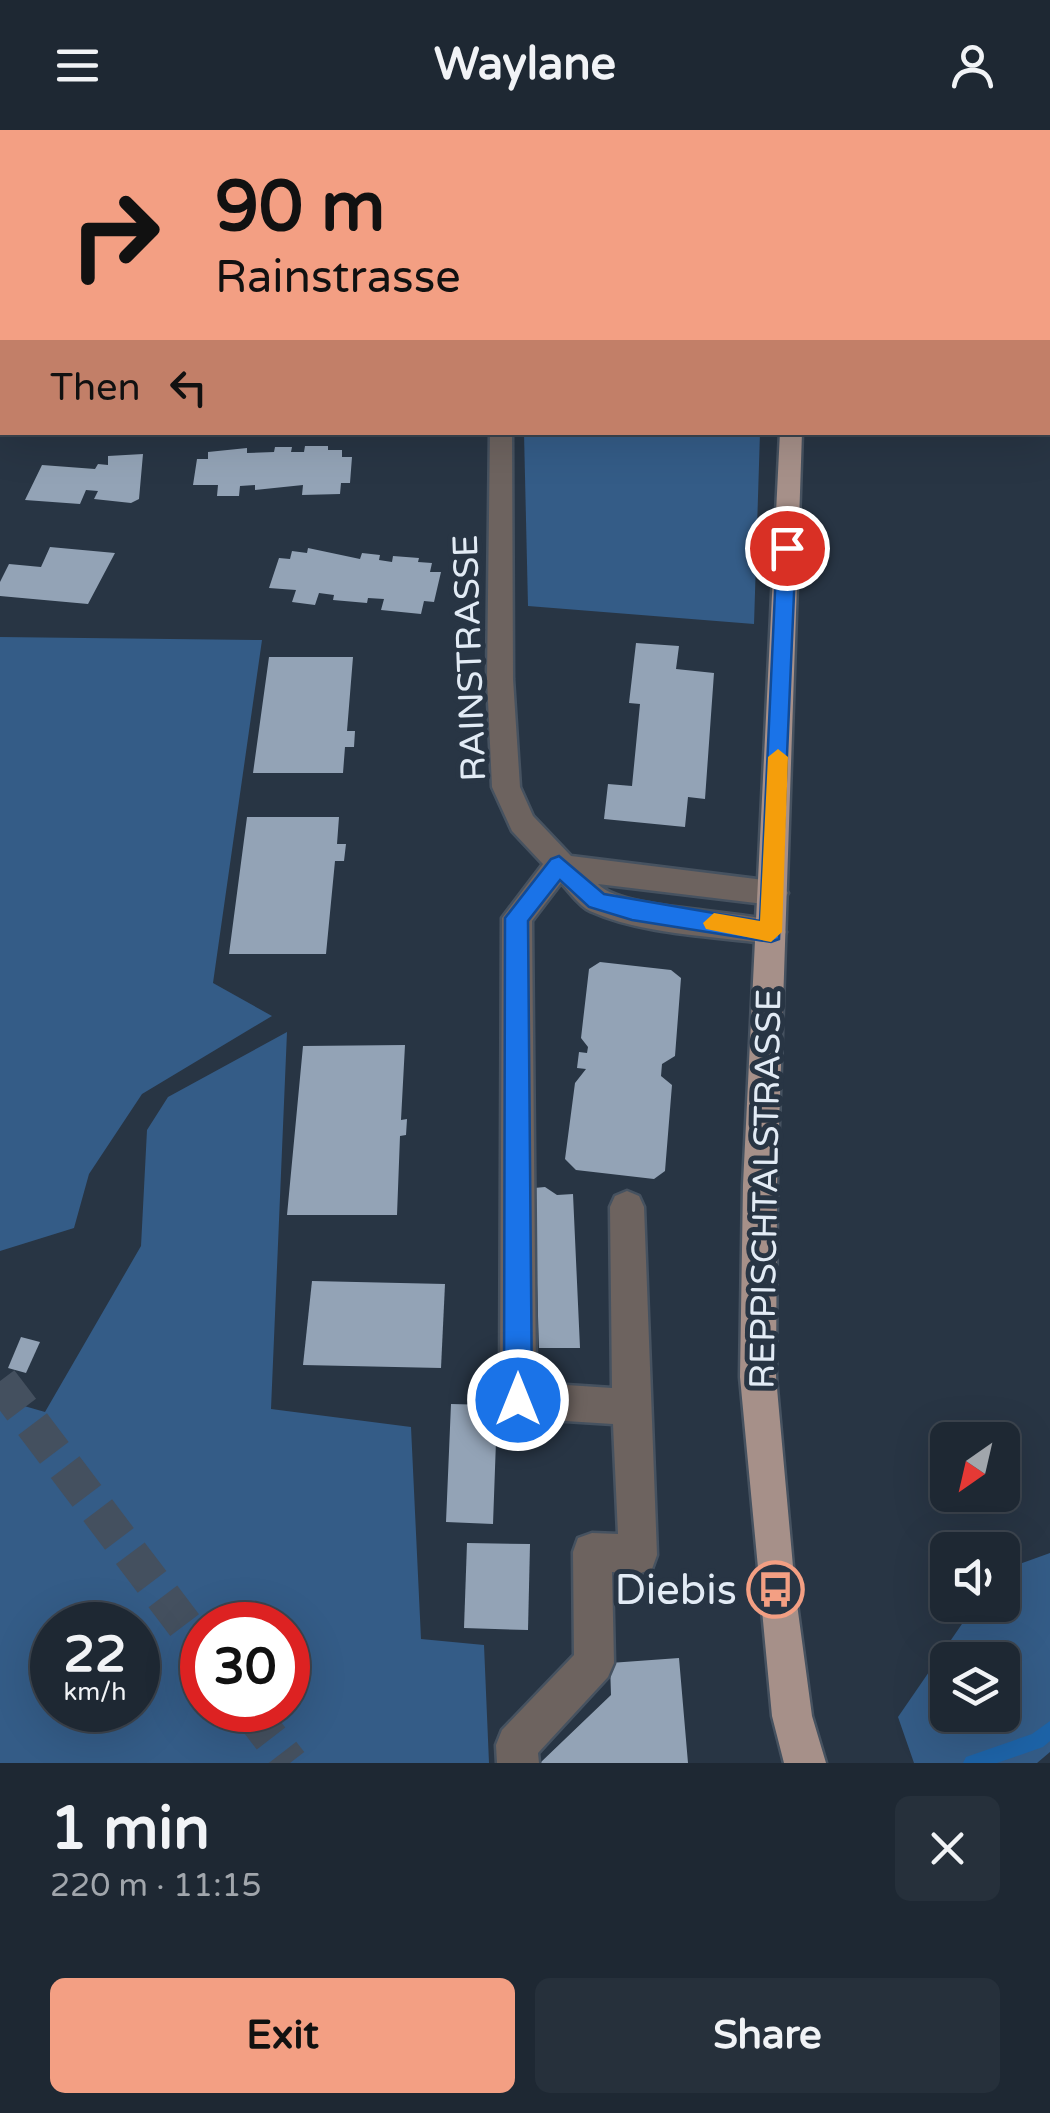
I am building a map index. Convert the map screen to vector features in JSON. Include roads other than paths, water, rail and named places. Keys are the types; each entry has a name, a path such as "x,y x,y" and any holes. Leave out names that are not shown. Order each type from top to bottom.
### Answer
{"main road":[{"name":"REPPISCHTALSTRASSE","path":"791,435 760,1185 758,1377 776,1589 792,1716 804,1763"}],"street":[{"name":"RAINSTRASSE","path":"501,435 500,679 506,786 522,823 596,901 632,911 771,932"},
{"path":"630,1407 518,1400 516,918 559,865 631,878 772,892"},
{"path":"518,1763 517,1745 594,1663 592,1552 638,1554 630,1407 627,1207"}],"waterway":[{"path":"972,1763 1037,1741 1050,1730"}],"tunnel":[{"path":"0,1381 180,1619"},
{"path":"266,1732 290,1763"}],"place":[{"name":"Diebis","path":"776,1589"}]}
